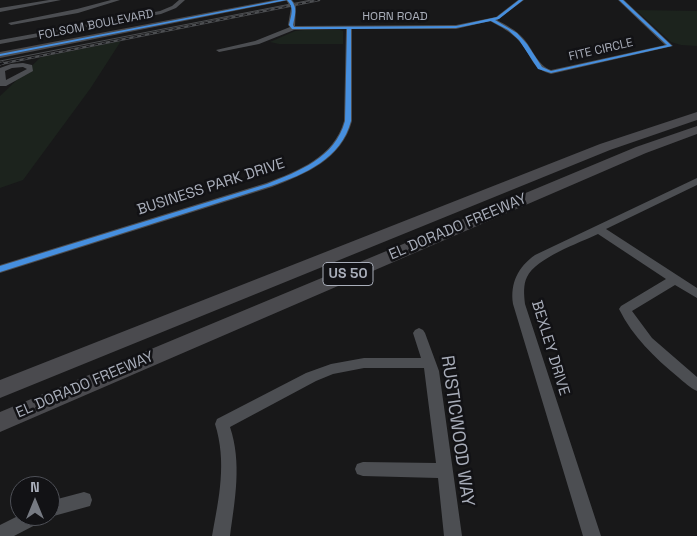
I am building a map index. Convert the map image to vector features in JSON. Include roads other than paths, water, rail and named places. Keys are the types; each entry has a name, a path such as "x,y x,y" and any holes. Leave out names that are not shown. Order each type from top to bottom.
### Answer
{"highway":[{"name":"EL DORADO FREEWAY","path":"0,389 605,147 697,116"},
{"name":"EL DORADO FREEWAY","path":"0,422 641,150 697,130"}],"main road":[{"name":"FOLSOM BOULEVARD","path":"0,54 272,0"},
{"name":"FOLSOM BOULEVARD","path":"0,54 284,0"},
{"path":"181,20 211,12"}],"street":[{"path":"18,38 2,10 58,0"},
{"path":"11,24 68,14 118,0 128,2"},
{"path":"0,42 161,12 174,7 182,0"},
{"path":"220,50 257,43 293,28 291,25 294,10 293,4 288,0"},
{"name":"HORN ROAD","path":"293,28 441,28 466,26 492,20 502,15 521,0"},
{"name":"FITE CIRCLE","path":"492,20 517,33 525,42 540,68 551,72 670,46 621,0"},
{"name":"BUSINESS PARK DRIVE","path":"0,269 269,184 298,174 320,160 339,143 348,126 349,28"},
{"name":"BEXLEY DRIVE","path":"592,536 519,304 517,290 523,271 533,262 598,228 697,181"},
{"path":"598,228 697,294"},
{"path":"676,280 625,310 633,325 647,342 697,385"},
{"name":"RUSTICWOOD WAY","path":"419,333 430,363 453,536"},
{"path":"221,536 231,468 229,445 222,424 311,377 332,369 364,363 430,363"},
{"path":"363,469 445,471"},
{"path":"60,506 84,500"},
{"path":"0,534 16,526"}],"tram line":[{"path":"0,61 311,0"}],"railway":[{"path":"3,63 0,64 319,0"}]}
